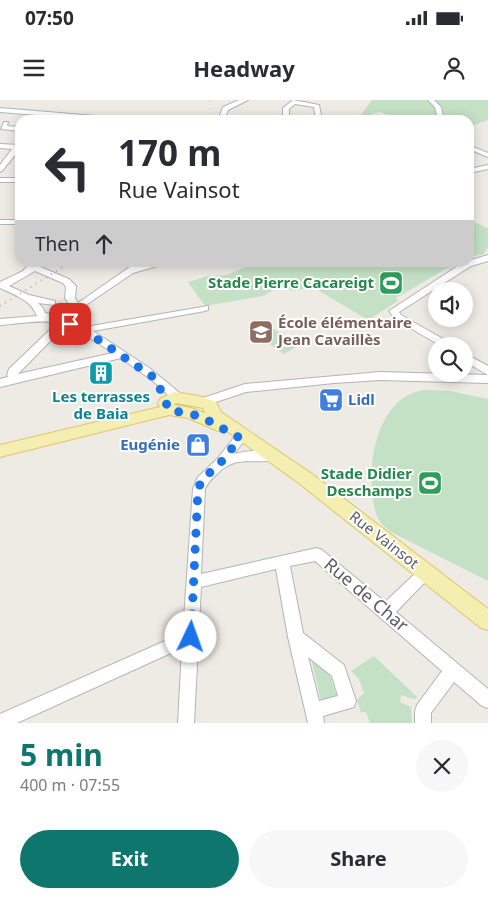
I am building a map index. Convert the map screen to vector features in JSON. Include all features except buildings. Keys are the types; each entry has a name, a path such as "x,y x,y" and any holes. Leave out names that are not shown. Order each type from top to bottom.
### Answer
{"main road":[{"path":"0,451 126,420 170,403 207,409"},
{"name":"Rue Vainsot","path":"207,409 225,424 249,438 247,446 272,456 321,490 488,621"}],"street":[{"path":"221,115 224,108 245,100"},
{"path":"431,100 438,107 440,115"},
{"path":"286,115 286,108 295,101 317,106 318,115"},
{"path":"0,110 35,115"},
{"path":"6,123 3,128 15,129"},
{"path":"0,146 15,147"},
{"path":"480,151 488,147"},
{"path":"474,149 488,155"},
{"path":"0,170 15,151"},
{"path":"10,156 15,156"},
{"path":"474,170 488,167"},
{"path":"0,180 15,180"},
{"path":"0,222 15,222"},
{"path":"474,262 488,258"},
{"path":"3,286 22,276 33,267"},
{"path":"39,267 71,286 68,311"},
{"path":"17,379 12,375 13,372 68,311 129,272 141,267"},
{"path":"432,337 398,317 394,311 463,267"},
{"path":"3,286 12,279 22,276"},
{"path":"3,286 26,296 52,303 68,311 80,328 156,379 162,395 170,403"},
{"path":"26,296 44,315"},
{"path":"0,322 37,320 44,315 52,303"},
{"path":"80,328 205,308"},
{"path":"44,315 68,311"},
{"path":"0,383 121,355"},
{"path":"473,362 488,371"},
{"path":"207,409 228,397 270,386 334,379 380,376 488,379"},
{"path":"222,461 247,446"},
{"path":"186,723 198,489 202,480 222,461 247,446"},
{"name":"Rue de Char","path":"194,582 317,554 488,700"},
{"path":"282,562 296,637 315,717 348,701 338,671 296,637"},
{"path":"385,612 425,572"},
{"path":"0,722 191,637"},
{"path":"423,723 423,711 453,670"}],"green space":[{"path":"372,100 488,100 488,120 474,125 474,115 389,115 379,112 361,115"},
{"path":"474,222 488,228 488,247 484,254 474,256"},
{"path":"245,267 449,267 396,298 398,301 368,320 316,289 308,288 292,291 287,288 277,288 263,296 205,306 188,282 208,276 227,275"},
{"path":"274,329 298,346 284,354 259,337"},
{"name":"Stade Didier Deschamps","path":"425,390 450,391 488,399 488,581 393,533 379,520 375,509 372,466 380,432 387,416 397,404 409,395"},
{"path":"374,656 418,698 413,699 401,695 400,702 411,707 412,723 370,723 366,712 361,712 357,700 364,693 359,679 351,671"},
{"path":"314,660 330,675 337,698 321,701 312,662"}],"railway":[{"path":"209,100 210,115"},
{"path":"0,306 63,267"}],"place":[{"name":"Stade Pierre Cacareigt","path":"391,283"},
{"name":"École élémentaire Jean Cavaillès","path":"261,332"},
{"name":"Les terrasses de Baia","path":"101,373"},
{"name":"Lidl","path":"331,400"},
{"name":"Eugénie","path":"198,445"},
{"name":"Stade Didier Deschamps","path":"430,483"}],"route":[{"path":"70,324 84,330 156,379 169,410 200,416 240,438 222,461 202,480 198,489 191,637"}]}
